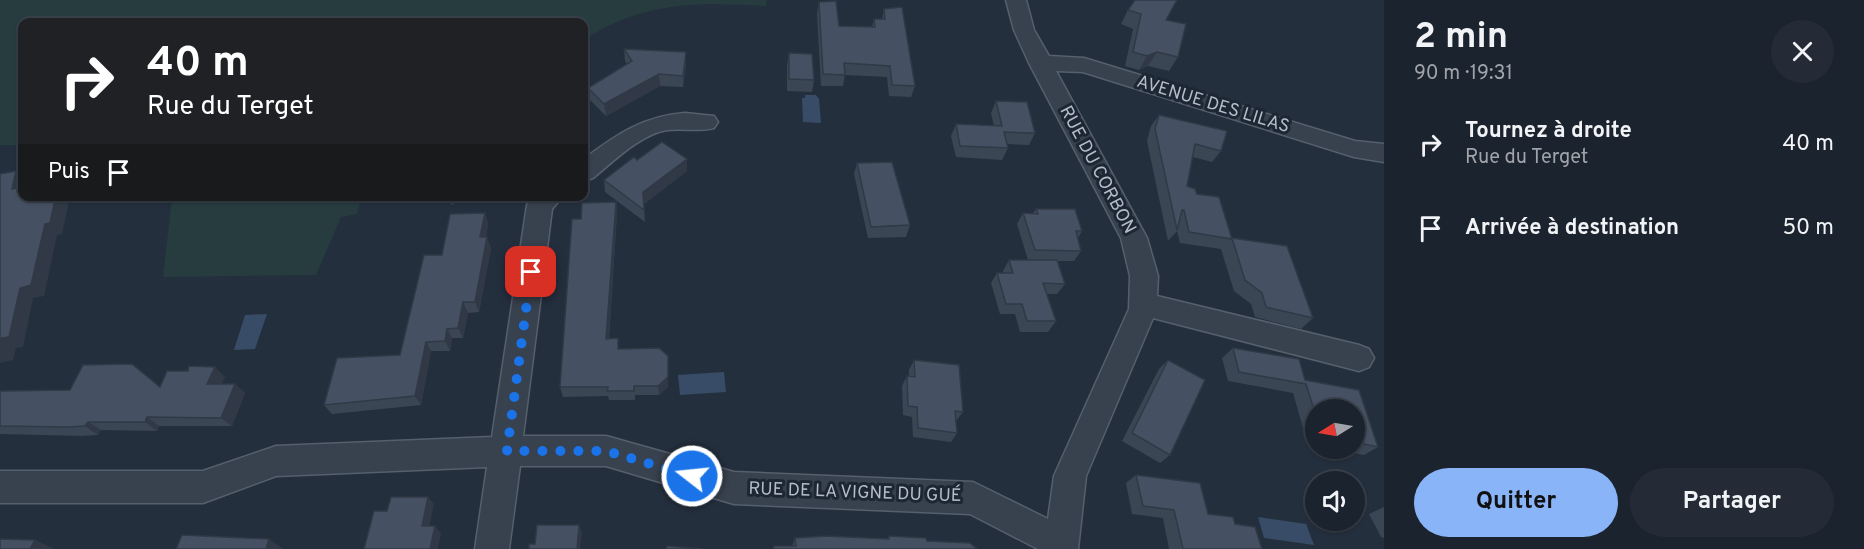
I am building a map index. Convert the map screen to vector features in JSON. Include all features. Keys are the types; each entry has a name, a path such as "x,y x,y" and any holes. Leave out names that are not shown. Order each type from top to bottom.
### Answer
{"street":[{"name":"RUE DU CORBON","path":"1016,0 1024,30 1040,63 1111,191 1134,238 1144,276 1143,309 1070,476 1061,546"},
{"name":"AVENUE DES LILAS","path":"1040,63 1084,65 1354,149 1384,153"},
{"path":"588,169 644,127 677,119 706,122"},
{"path":"492,549 540,205 545,201"},
{"path":"1143,303 1205,322 1297,341 1359,358"},
{"name":"RUE DE LA VIGNE DU GUÉ","path":"0,487 203,487 276,461 507,451 606,451 734,488 973,498 1061,546"}],"green space":[{"path":"0,0 767,0 766,6 717,4 650,11 606,27 588,38 588,18 18,18 18,145 0,145"},
{"path":"171,201 361,201 357,214 341,217 316,275 163,277"}],"water":[{"path":"805,95 816,95 819,99 821,123 803,122 802,98 805,98"},
{"path":"267,314 255,349 234,350 245,315"},
{"path":"724,372 726,392 680,395 678,375"},
{"path":"1258,517 1305,524 1305,531 1309,531 1314,545 1264,538"}],"building":[{"path":"1135,0 1177,0 1166,20 1186,24 1178,57 1157,52 1147,56 1133,52 1141,14 1128,10"},
{"path":"836,1 839,26 875,27 874,19 885,19 884,9 902,7 915,86 892,85 890,66 844,63 845,75 823,74 819,2"},
{"path":"624,49 686,52 683,76 659,74 604,104 588,88 632,61"},
{"path":"789,53 812,54 814,80 789,79"},
{"path":"996,101 1027,102 1035,133 1004,132 1008,148 960,146 956,124 1002,126"},
{"path":"1159,115 1227,131 1221,151 1195,144 1187,186 1195,189 1197,194 1219,197 1232,239 1189,232 1184,210 1182,210 1177,230 1155,129"},
{"path":"662,142 687,159 643,192 644,210 604,180 634,157 637,160"},
{"path":"892,162 910,225 871,227 857,163"},
{"path":"16,171 12,189 18,188 18,201 55,201 50,223 45,224 31,285 20,288 9,337 2,338 0,345 0,174"},
{"path":"616,202 606,339 618,338 618,349 659,348 668,356 668,377 658,386 634,386 634,391 607,391 608,387 560,387 572,219 581,219 582,203"},
{"path":"1036,209 1075,209 1082,231 1076,231 1081,251 1035,250 1023,213 1038,214"},
{"path":"485,213 480,237 487,237 475,302 463,302 458,328 447,329 445,341 426,342 415,396 324,405 337,358 400,355 424,255 442,255 450,214"},
{"path":"1232,238 1287,246 1313,318 1266,307 1262,293 1245,280"},
{"path":"1009,260 1057,260 1065,284 1043,283 1056,321 1027,321 1022,304 1006,304 997,273 1013,273"},
{"path":"1233,348 1299,359 1305,380 1359,390 1362,399 1311,399 1306,384 1239,372"},
{"path":"914,360 959,365 963,412 955,411 957,433 918,428 917,407 908,406 907,376 915,377"},
{"path":"1168,360 1205,380 1170,455 1132,433"},
{"path":"132,364 160,387 167,371 188,371 189,366 215,367 207,384 235,384 221,418 147,417 145,422 88,422 85,426 0,426 0,391 70,390 83,365"},
{"path":"1365,408 1378,447 1365,444"},
{"path":"1136,475 1200,483 1208,514 1233,517 1235,524 1255,527 1262,549 1183,549 1174,510 1143,506"},
{"path":"391,497 428,497 422,526 435,526 430,549 364,549 374,511 387,511"},
{"path":"537,525 579,525 577,549 529,549 529,544 535,544"},
{"path":"182,535 269,539 266,549 176,549"},
{"path":"826,536 926,538 927,541 970,543 977,549 774,549 774,546 796,546 795,538"},
{"path":"0,539 35,540 30,549 0,549"},
{"path":"667,546 703,549 666,549"}],"route":[{"path":"531,272 507,451 606,451 692,476"}]}
